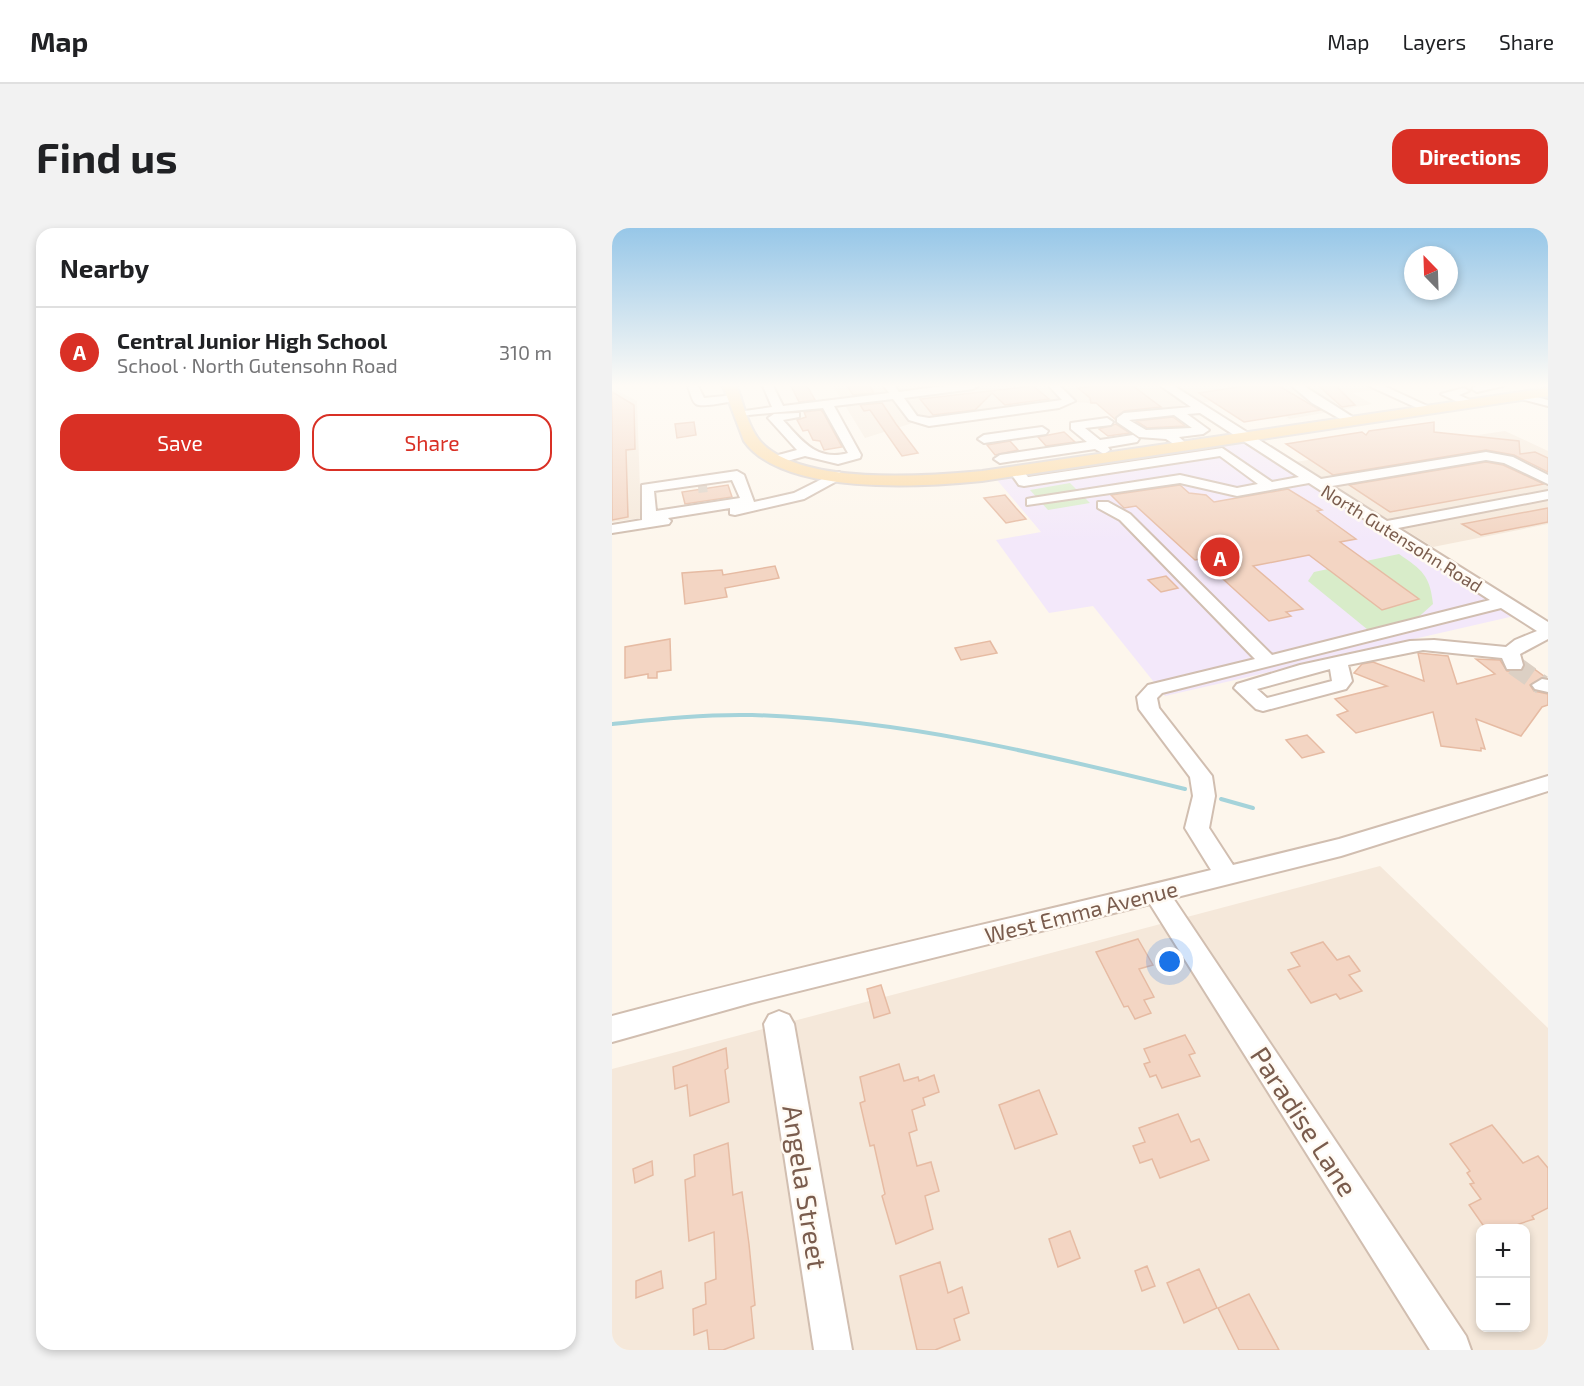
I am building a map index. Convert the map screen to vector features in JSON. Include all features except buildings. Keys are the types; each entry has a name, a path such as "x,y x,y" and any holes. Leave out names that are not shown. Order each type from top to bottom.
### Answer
{"main road":[{"path":"751,438 753,443 776,460 810,471 839,476 915,481 1020,476 1047,466 1112,457 1154,438"}],"street":[{"path":"793,438 805,452"},
{"path":"776,460 805,452 838,460 855,455 845,438"},
{"path":"984,439 988,438"},
{"path":"1021,438 1047,466"},
{"path":"1081,438 1097,445 1112,457"},
{"path":"1000,459 1097,445 1122,438"},
{"name":"North Gutensohn Road","path":"1246,438 1548,632"},
{"path":"1103,505 1045,512 1032,502 1025,492 1020,476 1222,452 1269,486"},
{"path":"1032,502 1180,480 1237,492 1486,456 1508,460 1548,480"},
{"path":"612,529 674,512 748,501 737,475 670,488"},
{"path":"650,520 779,502 817,489 839,476"},
{"path":"650,520 647,488 702,487 741,481"},
{"path":"670,488 674,512"},
{"path":"1090,493 1103,505 1125,517 1268,662"},
{"path":"1383,526 1548,495"},
{"path":"1227,875 1197,828 1204,796 1201,776 1149,709 1148,697 1155,689 1503,602"},
{"path":"1338,662 1423,645 1512,659 1521,644 1548,632"},
{"name":"West Emma Avenue","path":"612,1029 751,991 936,948 1341,847 1548,783"},
{"name":"Paradise Lane","path":"1156,893 1452,1350"},
{"name":"Angela Street","path":"779,1024 833,1350"}],"shaded area":[{"path":"612,438 638,438 641,518 612,522"},
{"path":"1246,438 1523,614 1165,696 1093,606 1049,613 996,540 1041,532 992,474"},
{"path":"1455,438 1521,438 1548,451 1548,524 1433,547 1295,462"},
{"path":"1380,866 1548,1028 1548,1350 612,1350 612,1069"}],"green space":[{"path":"1070,483 1090,503 1048,510 1030,490"},
{"path":"1399,554 1424,574 1430,586 1433,604 1413,622 1373,634 1308,581 1314,572"}],"waterway":[{"path":"612,724 682,717 734,715 862,723 1024,751 1185,789"},
{"path":"1221,799 1253,808"}],"tunnel":[{"path":"698,487 707,486"},
{"path":"1514,665 1542,685"}],"place":[{"name":"Central Junior High School","path":"1220,557"}]}
